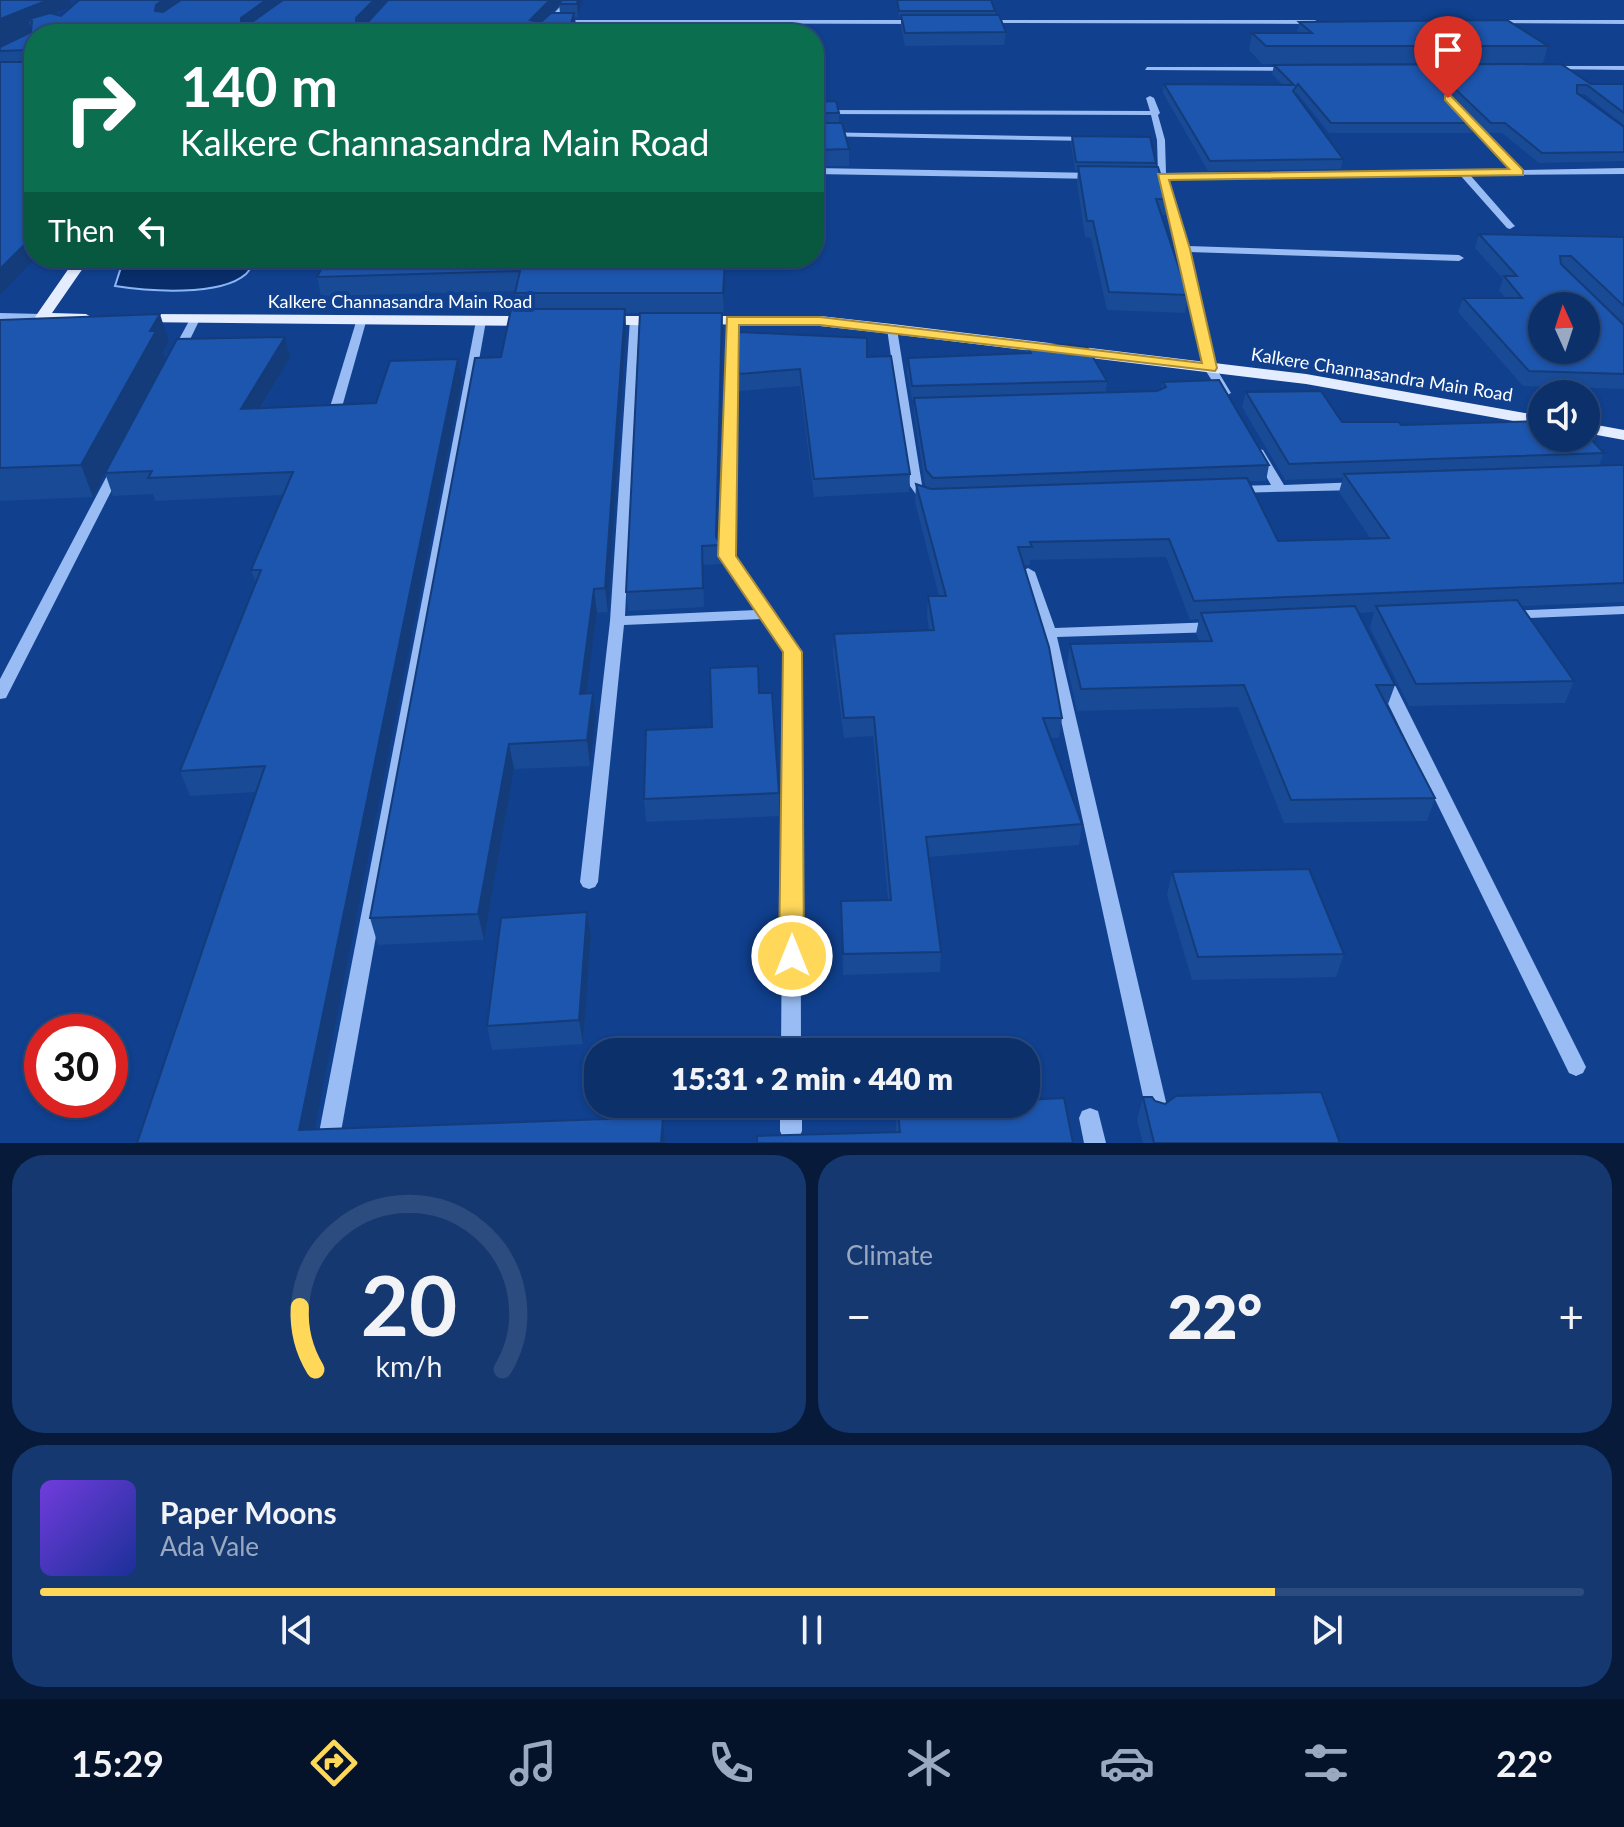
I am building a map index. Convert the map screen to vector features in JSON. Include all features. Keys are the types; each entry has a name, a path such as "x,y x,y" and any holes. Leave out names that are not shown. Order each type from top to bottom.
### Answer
{"main road":[{"path":"42,317 76,268"},
{"name":"Kalkere Channasandra Main Road","path":"42,317 194,321 558,321"},
{"name":"Kalkere Channasandra Main Road","path":"588,321 820,321 1306,379 1528,419"},
{"path":"1600,431 1624,435"}],"street":[{"path":"548,22 569,0"},
{"path":"548,22 923,22"},
{"path":"970,22 1321,22"},
{"path":"1481,22 1624,22"},
{"path":"1544,68 1624,68"},
{"path":"1147,69 1306,69"},
{"path":"1150,98 1161,140 1162,177 1184,249 1210,368 1233,408"},
{"path":"1458,109 1519,173"},
{"path":"824,112 1156,113"},
{"path":"824,134 1098,139"},
{"path":"1145,140 1161,140"},
{"path":"1344,162 1353,175"},
{"path":"824,171 1115,176"},
{"path":"1130,176 1624,171"},
{"path":"1463,173 1510,226"},
{"path":"1184,249 1459,258"},
{"path":"0,316 42,317"},
{"path":"732,320 727,556 765,614 786,639 793,660 791,1038"},
{"path":"165,376 194,321"},
{"path":"328,1143 481,321"},
{"path":"589,882 617,621 634,321"},
{"path":"336,407 361,322"},
{"path":"892,329 918,492 930,500 940,501"},
{"path":"904,407 920,407"},
{"path":"1249,435 1280,489"},
{"path":"0,694 122,459"},
{"path":"1218,491 1373,486"},
{"path":"1028,572 1049,633 1158,1115"},
{"path":"1498,615 1624,610"},
{"path":"617,621 765,614"},
{"path":"1049,633 1233,626"},
{"path":"1376,663 1576,1067"},
{"path":"791,1118 791,1131"},
{"path":"1090,1118 1095,1143"}],"water":[{"path":"121,268 250,268 234,281 202,289 115,286"}],"building":[{"path":"0,0 48,0 0,19"},
{"path":"79,0 163,0 156,5 155,11 163,12 181,0 266,0 241,18 241,22 252,22 283,0 374,0 356,18 356,22 368,22 388,0 550,0 530,20 540,23 551,13 574,13 571,24 32,24 28,20 0,34 22,21 50,13 61,16"},
{"path":"562,0 578,0 577,4 559,4"},
{"path":"897,0 991,0 995,11 899,11"},
{"path":"901,15 999,15 1006,32 905,33"},
{"path":"1507,20 1548,46 1266,46 1252,33 1312,33 1299,22"},
{"path":"24,35 24,50 0,51 0,47"},
{"path":"0,62 24,62 24,245 0,269"},
{"path":"1561,64 1591,84 1624,84 1624,113 1587,85 1577,85 1577,93 1624,127 1624,152 1542,153 1505,123 1491,123 1450,84 1445,85 1445,93 1474,123 1331,123 1298,84 1293,91 1343,159 1210,161 1164,84 1294,85 1274,65"},
{"path":"836,101 839,113 824,113 824,102"},
{"path":"824,123 842,123 849,149 824,150"},
{"path":"1072,136 1150,137 1156,163 1076,162"},
{"path":"1078,166 1158,167 1168,199 1156,199 1188,295 1109,292 1093,221 1087,221"},
{"path":"1479,234 1624,237 1624,306 1571,256 1560,256 1561,264 1590,292 1528,292 1528,364 1600,364 1600,302 1624,325 1624,374 1529,371 1463,298 1522,298 1504,276 1517,276"},
{"path":"322,268 724,268 723,293 515,293 520,271 317,277"},
{"path":"511,309 625,309 605,588 594,589 580,694 593,693 587,740 509,744 478,914 370,918 475,358 501,357"},
{"path":"640,313 722,313 716,537 721,545 702,546 703,588 626,592"},
{"path":"160,314 150,331 156,331 81,465 0,468 0,320"},
{"path":"739,332 867,338 867,357 891,356 910,474 814,479 800,369 739,374"},
{"path":"285,337 241,409 376,403 390,361 458,359 299,1130 663,1118 661,1143 137,1143 265,766 180,771 261,570 251,570 293,472 148,478 152,471 105,473 177,339"},
{"path":"1061,344 1087,347 1107,381 912,386 908,358 1031,353 1027,346"},
{"path":"1219,380 1269,465 933,478 926,470 914,398 1157,391 1166,387 1163,382"},
{"path":"1321,391 1342,422 1399,422 1401,425 1528,421 1528,452 1600,452 1600,449 1604,453 1289,464 1246,392"},
{"path":"1624,465 1624,583 1194,601 1169,539 1030,542 1032,547 1018,547 1049,647 1062,718 1043,718 1082,824 926,837 941,952 843,954 841,901 891,900 874,717 844,718 834,634 934,630 928,596 946,596 916,484 931,489 1247,478 1278,541 1389,538 1344,474"},
{"path":"1517,600 1574,681 1416,684 1376,606"},
{"path":"1355,606 1395,685 1376,685 1435,798 1291,800 1244,685 1081,689 1070,644 1212,641 1201,613"},
{"path":"758,666 759,693 772,693 779,793 644,799 646,730 712,727 710,668"},
{"path":"1309,869 1344,954 1198,957 1172,872"},
{"path":"587,912 579,1020 487,1026 501,918"},
{"path":"1321,1092 1340,1143 1154,1143 1143,1097 1152,1097 1165,1104 1176,1096"},
{"path":"1064,1098 1073,1143 757,1143 757,1136 900,1132 898,1118 1040,1118 1040,1099"}],"route":[{"path":"792,956 792,652 727,556 732,320 820,321 1210,368 1184,249 1162,177 1519,173 1448,98"}]}
